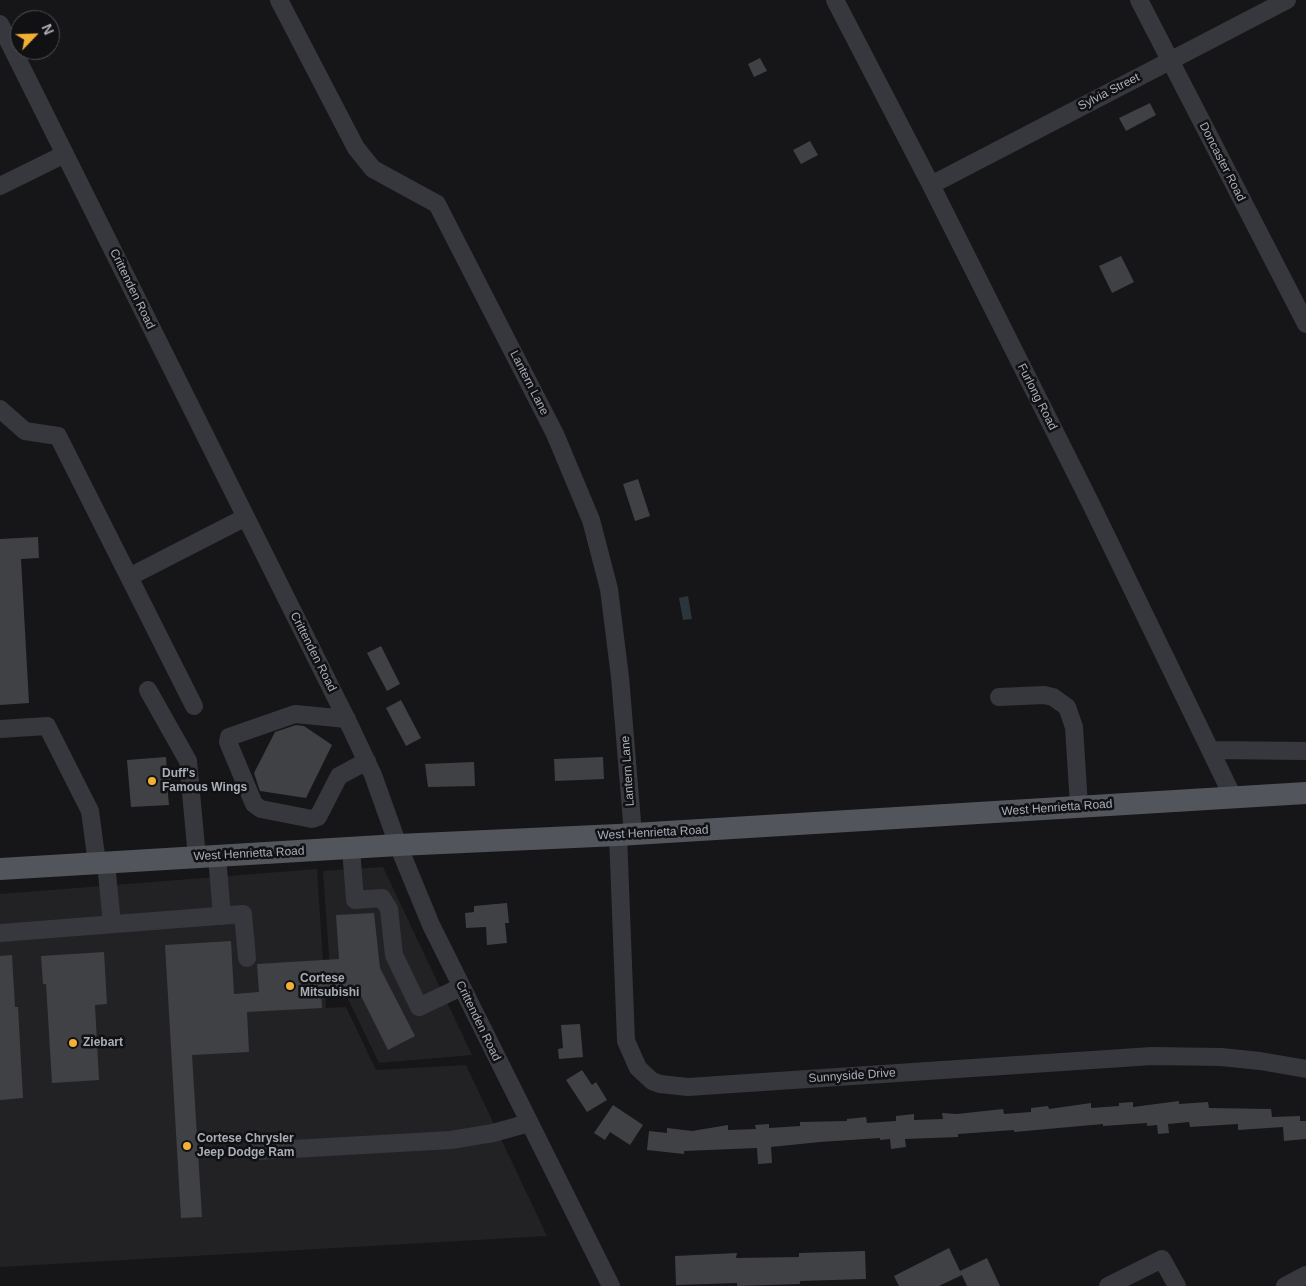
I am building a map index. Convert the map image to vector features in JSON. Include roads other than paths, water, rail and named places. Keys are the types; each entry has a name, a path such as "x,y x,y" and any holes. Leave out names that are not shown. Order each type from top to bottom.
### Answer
{"main road":[{"name":"West Henrietta Road","path":"0,869 398,845 625,835 1306,792"}],"street":[{"name":"Lantern Lane","path":"279,0 356,148 373,169 437,204 558,443 591,520 609,589 620,677 625,835"},
{"name":"Furlong Road","path":"835,0 931,185 1234,797"},
{"name":"Doncaster Road","path":"1138,0 1306,324"},
{"name":"Sylvia Street","path":"931,185 1287,0"},
{"name":"Crittenden Road","path":"0,24 347,719 367,761 398,845 431,925 611,1286"},
{"path":"0,186 66,154"},
{"path":"0,409 25,430 58,436 194,706"},
{"path":"128,577 246,517"},
{"path":"148,690 188,761 207,857 222,916"},
{"path":"999,698 1044,695 1053,697 1067,707 1074,726 1079,806"},
{"path":"347,719 295,714 229,737 228,742 254,804 261,809 312,819 318,817 339,776 367,761"},
{"path":"0,729 47,726 90,811 112,924"},
{"path":"1211,750 1306,751"},
{"name":"Sunnyside Drive","path":"625,835 626,1041 638,1068 652,1081 660,1084 688,1087 1152,1056 1221,1057 1260,1060 1306,1069"},
{"path":"351,848 355,900 382,898 389,909 394,955 419,1007 461,987"},
{"path":"0,933 243,914 247,958"},
{"path":"257,1151 451,1140 493,1134 529,1124"},
{"path":"1108,1286 1162,1259 1178,1286"},
{"path":"1285,1286 1306,1275"}],"place":[{"name":"Duff's Famous Wings","path":"152,781"},
{"name":"Cortese Mitsubishi","path":"290,986"},
{"name":"Ziebart","path":"73,1043"},
{"name":"Cortese Chrysler Jeep Dodge Ram","path":"187,1146"}]}
